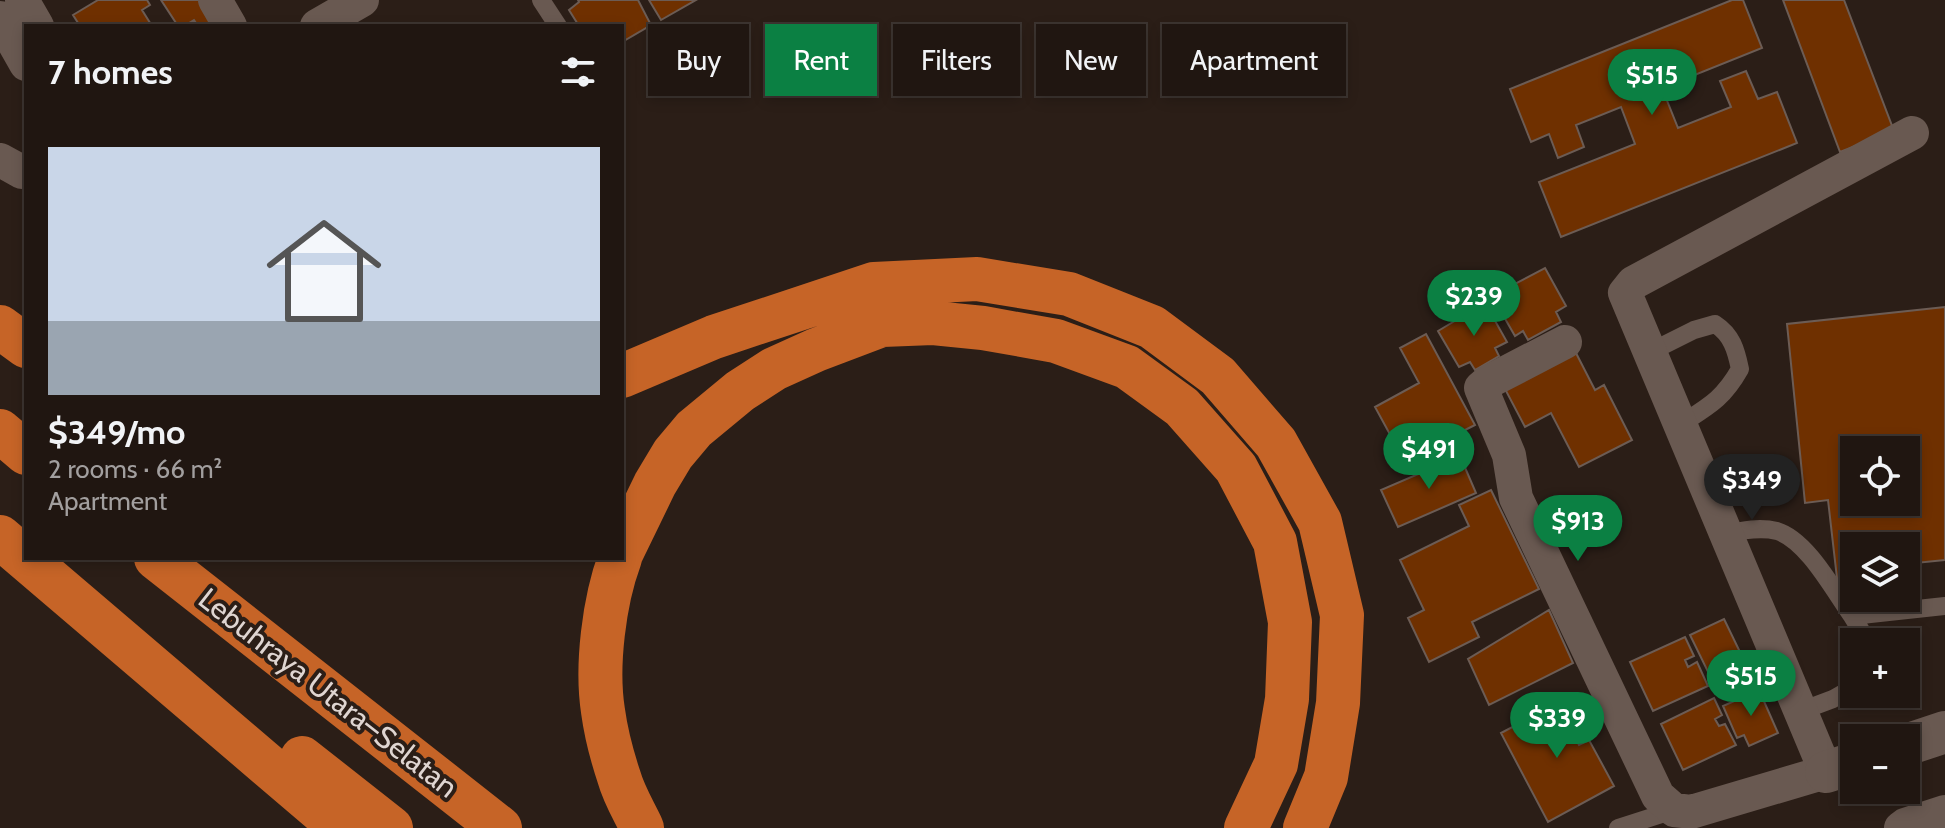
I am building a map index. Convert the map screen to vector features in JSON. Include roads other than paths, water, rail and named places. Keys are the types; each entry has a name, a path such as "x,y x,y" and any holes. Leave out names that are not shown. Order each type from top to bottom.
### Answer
{"highway":[{"path":"624,375 714,337 874,284 977,279 1069,294 1152,327 1218,376 1267,432 1320,522 1342,615 1338,703 1326,777 1305,828"},
{"path":"624,549 655,484 673,454 694,429 740,391 774,369 882,325 933,323 983,328 1056,341 1127,367 1182,407 1236,468 1275,542 1290,622 1287,699 1276,764 1246,828"},
{"path":"0,327 24,345"},
{"path":"0,431 24,451"},
{"path":"0,513 24,533"},
{"path":"0,537 24,558"},
{"path":"27,560 341,828"},
{"path":"55,560 391,828"},
{"name":"Lebuhraya Utara–Selatan","path":"159,560 500,828"},
{"path":"619,560 605,617 601,662 602,709 619,780 642,828"}],"street":[{"path":"22,0 36,24"},
{"path":"215,0 229,24"},
{"path":"320,24 362,0"},
{"path":"0,18 24,60"},
{"path":"1565,342 1481,388 1509,455 1516,498 1658,796 1674,810 1691,812 1840,768 1801,711 1625,293 1633,283 1912,133"},
{"path":"0,160 24,172"},
{"path":"1920,740 1945,732"},
{"path":"1901,828 1945,812"}],"lane":[{"path":"541,0 557,24"},
{"path":"1650,352 1694,330 1715,324 1726,331 1735,348 1740,369 1728,389 1714,403 1681,424"},
{"path":"1726,534 1749,529 1776,531 1792,538 1810,556 1859,628"},
{"path":"1852,616 1945,606"},
{"path":"1801,711 1840,695"},
{"path":"1618,828 1674,810"}]}
